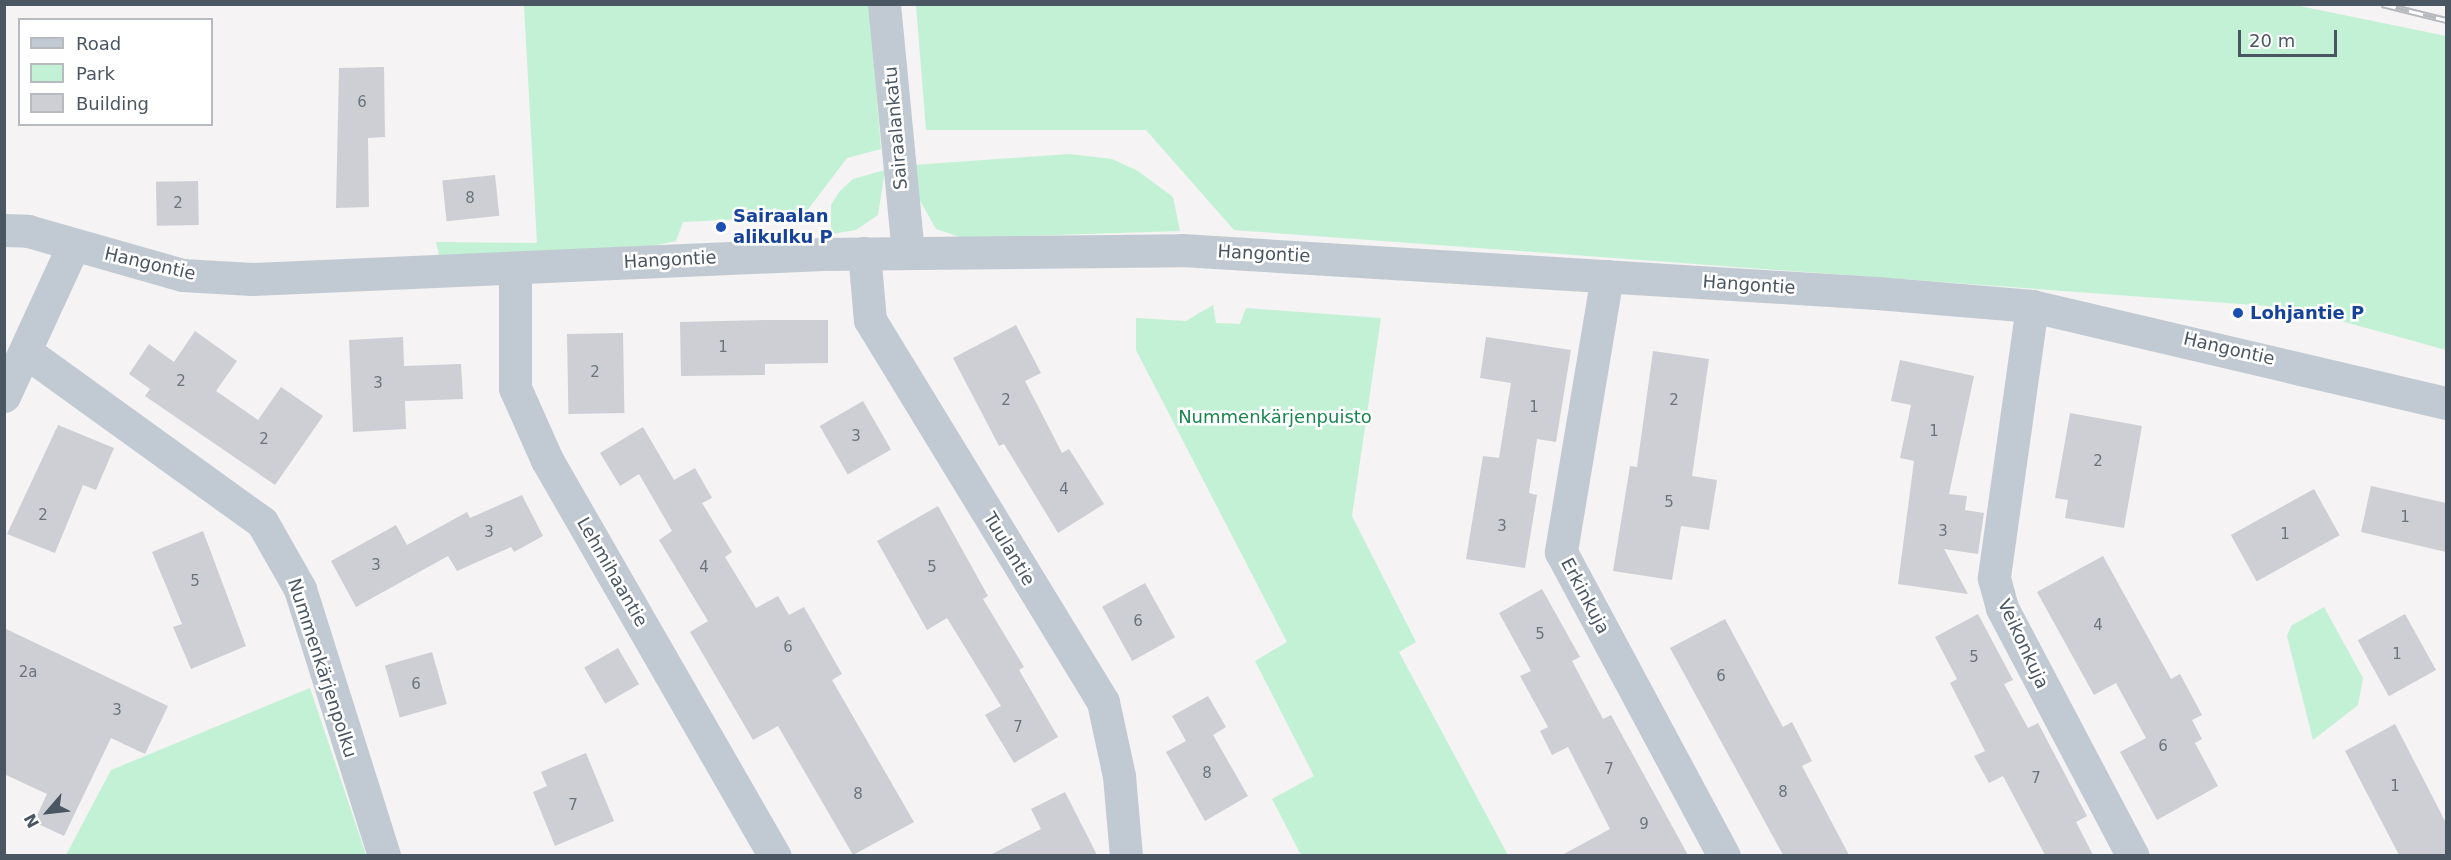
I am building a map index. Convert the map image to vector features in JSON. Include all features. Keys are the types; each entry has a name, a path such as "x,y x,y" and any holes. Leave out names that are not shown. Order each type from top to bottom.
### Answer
{"street":[{"name":"Sairaalankatu","path":"884,4 908,252"},
{"name":"Hangontie","path":"4,230 28,231 73,246 182,275 241,279 864,253 1182,250 1608,276 2032,306 2446,403"},
{"path":"4,396 73,246"},
{"name":"Tuulantie","path":"864,253 870,321 1103,702 1119,776 1126,855"},
{"name":"Lehmihaantie","path":"515,268 515,388 547,460 775,855"},
{"name":"Erkinkuja","path":"1608,276 1561,552 1724,855"},
{"name":"Veikonkuja","path":"2032,306 1994,578 2002,608 2133,855"},
{"name":"Nummenkärjenpolku","path":"26,352 261,522 300,589 384,855"}],"green space":[{"path":"2290,4 2446,36 2446,350 2294,308 1234,230 1146,130 926,130 916,5"},
{"path":"524,5 869,5 881,149 847,158 803,216 683,222 676,241 643,248 440,259 436,242 537,243"},
{"path":"1069,154 1112,159 1138,171 1173,197 1180,231 963,238 936,229 918,197 914,165"},
{"path":"885,170 878,215 856,230 831,234 831,205 839,192 853,179"},
{"name":"Nummenkärjenpuisto","path":"1213,305 1216,323 1240,324 1246,308 1381,318 1352,516 1416,642 1399,652 1508,855 1301,855 1272,799 1314,776 1255,661 1287,642 1136,350 1136,318 1186,321"},
{"path":"2324,607 2363,678 2358,705 2313,740 2287,636 2291,626"},
{"path":"310,688 366,855 66,855 111,770"}],"building":[{"path":"384,67 385,137 368,138 369,207 336,208 339,68"},
{"path":"495,175 499,216 447,221 442,181"},
{"path":"198,181 199,225 157,226 156,182"},
{"path":"828,320 828,363 765,364 765,375 681,376 680,322"},
{"path":"1016,325 1041,373 1025,381 1062,453 1069,449 1104,504 1058,533 1004,444 999,446 953,358"},
{"path":"195,331 237,361 216,391 258,420 281,387 323,416 275,485 145,396 150,389 129,374 149,344 174,362"},
{"path":"623,333 624,413 568,414 567,334"},
{"path":"403,337 404,366 461,364 463,399 405,401 406,429 353,432 349,340"},
{"path":"1486,337 1571,350 1556,442 1537,439 1529,493 1537,495 1525,568 1466,559 1483,456 1499,458 1511,383 1480,378"},
{"path":"1653,351 1709,359 1692,476 1717,480 1709,530 1681,526 1672,580 1613,571 1630,466 1637,467"},
{"path":"1900,360 1974,376 1949,494 1967,496 1965,510 1984,513 1978,554 1944,549 1968,594 1898,584 1914,461 1900,458 1911,405 1891,401"},
{"path":"863,401 891,449 848,474 820,426"},
{"path":"2070,413 2142,426 2124,528 2065,518 2068,500 2055,498"},
{"path":"58,425 114,448 96,490 83,485 55,553 7,534"},
{"path":"643,427 674,480 695,468 712,498 702,503 732,552 725,557 756,608 778,596 789,615 804,607 842,674 832,680 914,822 853,855 778,726 753,740 690,632 708,621 659,540 672,531 639,474 620,486 600,453"},
{"path":"2371,486 2446,503 2446,552 2361,532"},
{"path":"2314,489 2340,535 2257,581 2231,535"},
{"path":"522,495 543,536 514,552 511,547 457,571 448,556 356,607 331,561 396,525 407,545 467,512 470,518"},
{"path":"938,506 988,596 983,599 1024,667 1019,670 1058,737 1014,763 985,715 1001,706 947,618 927,630 877,541"},
{"path":"203,531 246,646 191,669 173,627 182,624 152,552"},
{"path":"2103,556 2171,679 2180,674 2202,715 2192,720 2202,739 2195,743 2218,786 2157,820 2120,752 2146,738 2116,683 2094,695 2037,592"},
{"path":"1145,583 1175,637 1132,661 1102,607"},
{"path":"1542,589 1580,657 1572,661 1603,719 1611,715 1688,855 1562,855 1610,829 1568,747 1552,755 1540,731 1548,727 1520,676 1531,671 1499,613"},
{"path":"1978,614 2013,680 2004,684 2028,728 2038,723 2087,816 2076,822 2093,855 2045,855 2003,776 1989,783 1974,756 1985,751 1950,683 1957,679 1935,637"},
{"path":"2405,614 2436,670 2389,696 2358,640"},
{"path":"1725,619 1783,727 1792,722 1812,761 1802,766 1849,855 1783,855 1670,648"},
{"path":"4,628 168,706 145,754 111,738 64,836 34,822 47,794 4,774"},
{"path":"618,648 639,684 605,704 584,668"},
{"path":"432,652 447,704 400,717 385,666"},
{"path":"1208,696 1226,727 1213,735 1248,796 1205,821 1166,752 1186,741 1172,716"},
{"path":"2395,724 2446,823 2446,855 2399,855 2345,751"},
{"path":"586,753 614,821 555,846 533,792 547,786 541,772"},
{"path":"1065,792 1097,855 990,855 1041,829 1031,809"}],"railway":[{"path":"2382,4 2446,20"}],"place":[{"name":"Sairaalan alikulku P","path":"721,227"},
{"name":"Lohjantie P","path":"2238,313"}]}
